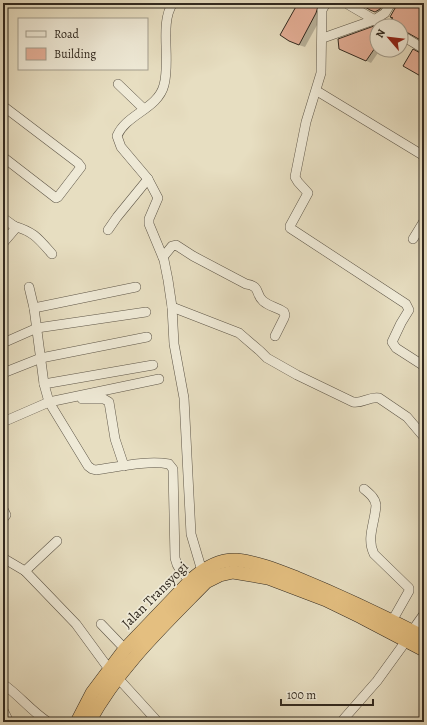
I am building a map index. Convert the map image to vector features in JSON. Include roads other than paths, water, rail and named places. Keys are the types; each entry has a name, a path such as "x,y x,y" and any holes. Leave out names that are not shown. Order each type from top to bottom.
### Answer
{"highway":[{"name":"Jalan Transyogi","path":"89,722 102,699 125,649 191,580 215,563 236,560 271,568 328,591 392,620 424,650"},
{"name":"Jalan Transyogi","path":"77,722 92,693 138,652 206,582 220,575 233,572 268,578 326,600 409,636 424,637"}],"street":[{"path":"173,3 167,18 166,69 164,85 158,98 124,125 117,136 121,147 148,179 158,200 149,220 150,228 163,257 172,307 173,332 184,398 191,534 202,571"},
{"path":"326,3 322,10 323,38 321,73 317,91 306,122 295,177 308,193 290,228 406,304 409,310 398,328 392,342 396,348 424,366"},
{"path":"377,18 385,13 391,3"},
{"path":"349,5 371,18"},
{"path":"323,38 369,22"},
{"path":"409,40 424,49"},
{"path":"118,84 144,109"},
{"path":"317,91 424,156"},
{"path":"3,106 78,163 81,167 56,198 3,157"},
{"path":"108,230 148,179"},
{"path":"3,218 14,226 35,235 52,254"},
{"path":"413,239 424,221"},
{"path":"3,243 14,232 14,226"},
{"path":"163,257 172,246 176,245 193,256 246,284 254,286 264,302 284,312 284,318 275,336"},
{"path":"29,287 38,328 44,384 50,403 90,468 96,470 162,463 169,464 173,469 175,558 181,571 191,580"},
{"path":"34,308 136,287"},
{"path":"172,307 239,334 267,358 297,375 354,402 374,397 379,398 407,417 424,437"},
{"path":"3,343 38,328 146,312"},
{"path":"3,373 41,358 147,337"},
{"path":"44,384 153,365"},
{"path":"3,422 50,403 159,379"},
{"path":"50,403 82,399 104,399 107,401 115,439 124,466"},
{"path":"364,489 376,501 369,540 370,547 374,554 409,588 409,591 392,620"},
{"path":"3,509 6,515 3,519"},
{"path":"24,571 57,541"},
{"path":"3,558 24,571 76,624 113,673 158,722"},
{"path":"341,722 377,681 424,614"},
{"path":"101,624 125,649"},
{"path":"3,684 10,688 33,712 48,722"},
{"path":"3,710 9,722"}]}
